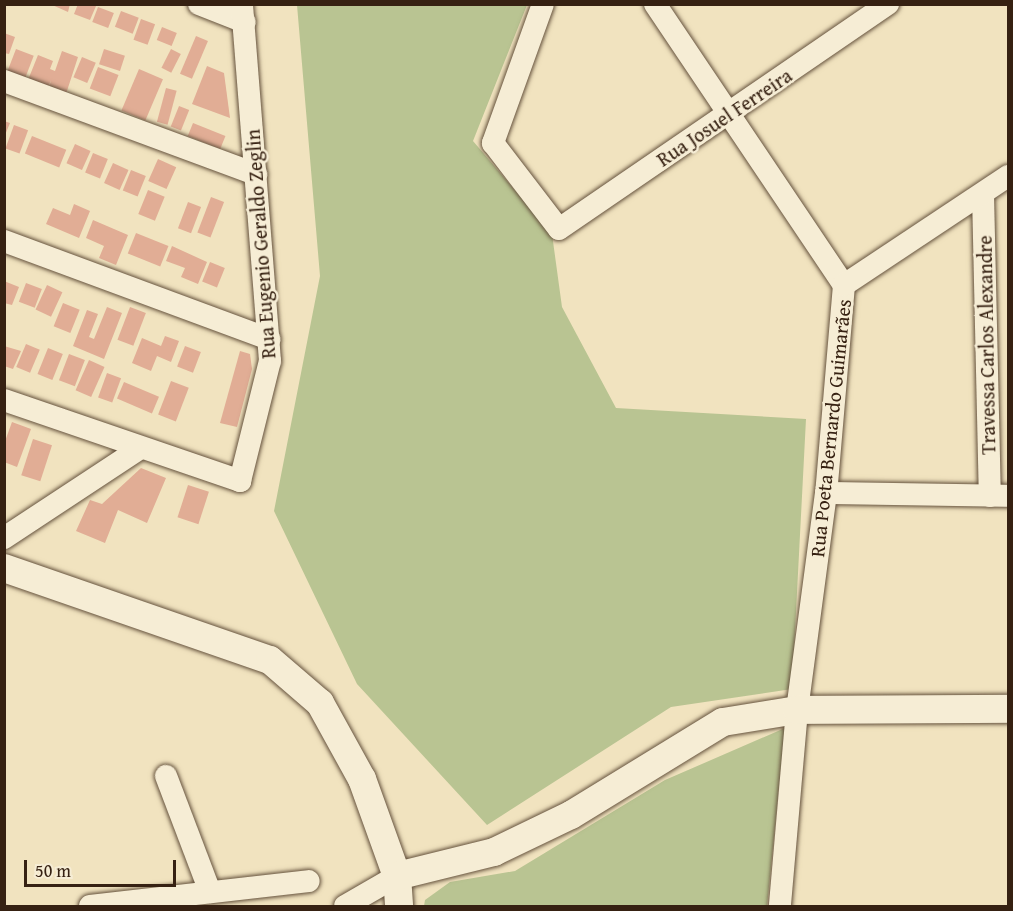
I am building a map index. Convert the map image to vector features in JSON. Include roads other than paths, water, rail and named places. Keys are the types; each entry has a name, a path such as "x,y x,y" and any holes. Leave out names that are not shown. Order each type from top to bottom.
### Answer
{"street":[{"path":"199,4 244,13"},
{"name":"Rua Josuel Ferreira","path":"543,4 493,143 559,229 888,4"},
{"name":"Rua Poeta Bernardo Guimarães","path":"655,4 844,285 826,493 798,710 780,906"},
{"name":"Rua Eugenio Geraldo Zeglin","path":"139,449 240,481 270,361 244,13"},
{"path":"4,81 256,174"},
{"path":"844,285 1008,176"},
{"name":"Travessa Carlos Alexandre","path":"983,194 999,496"},
{"path":"4,241 268,339"},
{"path":"4,400 139,449"},
{"path":"4,538 139,449"},
{"path":"826,493 999,496"},
{"path":"4,568 270,660 320,703 362,779 397,876 399,906"},
{"path":"345,906 397,876 494,852 572,815 723,722 798,710 1008,709"},
{"path":"166,776 210,892"},
{"path":"90,906 309,881"}]}
